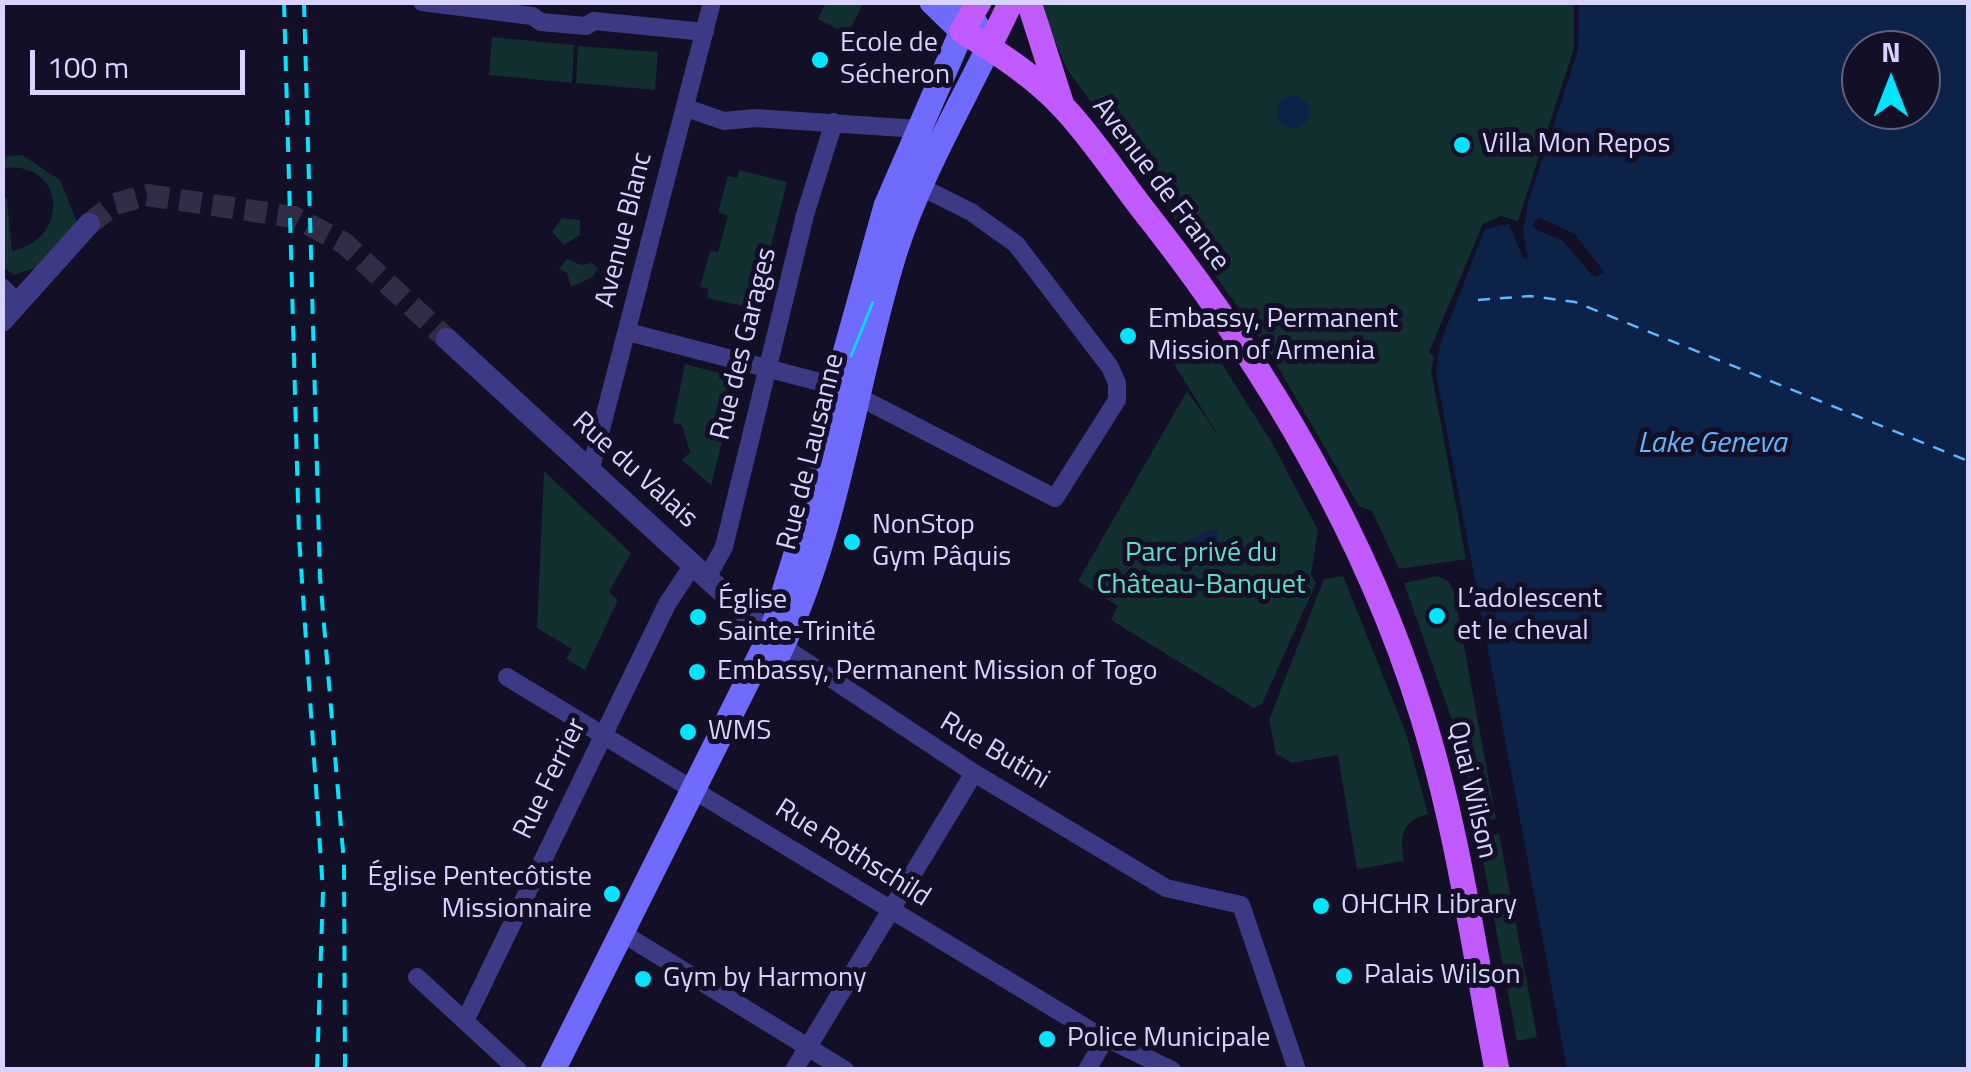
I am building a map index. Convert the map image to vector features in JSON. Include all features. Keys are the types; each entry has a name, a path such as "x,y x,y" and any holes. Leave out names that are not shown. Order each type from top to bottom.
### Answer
{"main road":[{"name":"Avenue de France","path":"932,2 969,13 989,47 1063,106 1235,336 1350,536"},
{"name":"Rue de Lausanne","path":"776,640 826,452 920,186 1011,2"},
{"path":"1028,2 1039,45 1063,106"},
{"name":"Rue de Lausanne","path":"776,640 813,568 886,206 969,13"},
{"name":"Quai Wilson","path":"1350,536 1396,638 1435,760 1497,1070"},
{"path":"553,1070 628,937 776,640"},
{"path":"568,1070 628,937"}],"street":[{"path":"422,2 532,16 541,22 586,26 594,21 705,32"},
{"name":"Avenue Blanc","path":"590,472 712,2"},
{"path":"686,108 724,121 834,122 918,129"},
{"name":"Rue des Garages","path":"700,571 724,547 805,215 834,122"},
{"path":"628,332 846,391 1055,498 1117,400 1117,382 1110,367 1016,244 972,212 920,186"},
{"path":"8,304 89,224"},
{"name":"Rue du Valais","path":"447,338 776,640"},
{"name":"Rue Ferrier","path":"465,1021 667,604 700,571"},
{"name":"Rue Butini","path":"776,640 974,773 1183,894 1244,908 1297,1070"},
{"name":"Rue Rothschild","path":"507,678 1104,1038 1172,1070"},
{"path":"794,1070 888,909 974,773"},
{"path":"628,937 845,1070"},
{"path":"418,977 518,1070"},
{"path":"1086,1070 1104,1038"}],"green space":[{"path":"826,3 863,3 848,34 818,19"},
{"path":"1044,3 1574,3 1574,48 1518,221 1501,216 1483,224 1429,352 1434,358 1431,371 1466,559 1399,569 1372,511 1359,506 1265,345 1067,69 1049,28"},
{"path":"492,37 574,45 572,83 489,75"},
{"path":"578,46 658,52 655,90 576,83"},
{"path":"22,155 60,180 77,222 38,267 14,275 3,267 2,194 7,199 12,251 31,244 44,232 52,218 53,203 40,176 24,169 3,168 3,157"},
{"path":"739,170 787,182 755,309 707,298 709,289 700,287 710,251 718,252 728,216 718,212 728,176 737,178"},
{"path":"562,218 580,220 580,235 564,245 552,232"},
{"path":"567,259 581,265 592,263 598,269 592,277 571,287 567,273 559,269"},
{"name":"Parc privé du Château-Banquet","path":"1208,342 1272,443 1318,530 1311,575 1316,583 1262,704 1254,708 1111,620 1118,606 1078,581 1187,391 1220,438 1166,351"},
{"path":"685,364 738,378 711,485 682,460 690,452 682,425 673,423"},
{"path":"544,471 631,553 609,592 618,600 585,670 566,659 572,649 537,628"},
{"path":"1343,576 1406,733 1428,814 1404,831 1404,861 1357,869 1338,755 1292,763 1276,754 1269,720 1324,579"},
{"path":"1438,576 1449,582 1454,592 1496,819 1479,822 1474,813 1459,740 1404,583"},
{"path":"1499,834 1537,1037 1517,1041 1479,838"}],"water":[{"name":"Lake Geneva","path":"1579,3 1968,3 1968,1069 1567,1069 1436,373 1440,344 1485,229 1509,224 1523,258 1528,259 1523,231 1528,203 1578,50"},
{"path":"1293,96 1304,101 1309,112 1304,123 1293,128 1282,123 1277,112 1282,101"},
{"path":"1213,529 1218,532 1217,547 1197,560 1182,557 1183,543"}],"pier":[{"path":"1538,217 1575,234 1604,272 1597,277 1592,275 1563,241 1532,226"}],"ferry route":[{"path":"1478,300 1530,296 1575,302 1968,461"}],"tunnel":[{"path":"89,224 115,204 147,195 294,217 344,243 447,339"}],"tram line":[{"path":"851,356 873,302"}],"railway":[{"path":"284,2 299,537 323,891 317,1070"},
{"path":"304,2 320,577 344,863 345,1070"}],"place":[{"name":"Ecole de Sécheron","path":"820,60"},
{"name":"Villa Mon Repos","path":"1462,145"},
{"name":"Embassy, Permanent Mission of Armenia","path":"1128,336"},
{"name":"NonStop Gym Pâquis","path":"852,542"},
{"name":"L’adolescent et le cheval","path":"1437,616"},
{"name":"Église Sainte-Trinité","path":"698,617"},
{"name":"Embassy, Permanent Mission of Togo","path":"697,672"},
{"name":"WMS","path":"688,732"},
{"name":"Église Pentecôtiste Missionnaire","path":"612,894"},
{"name":"OHCHR Library","path":"1321,906"},
{"name":"Palais Wilson","path":"1344,976"},
{"name":"Gym by Harmony","path":"643,979"},
{"name":"Police Municipale","path":"1047,1039"}]}
